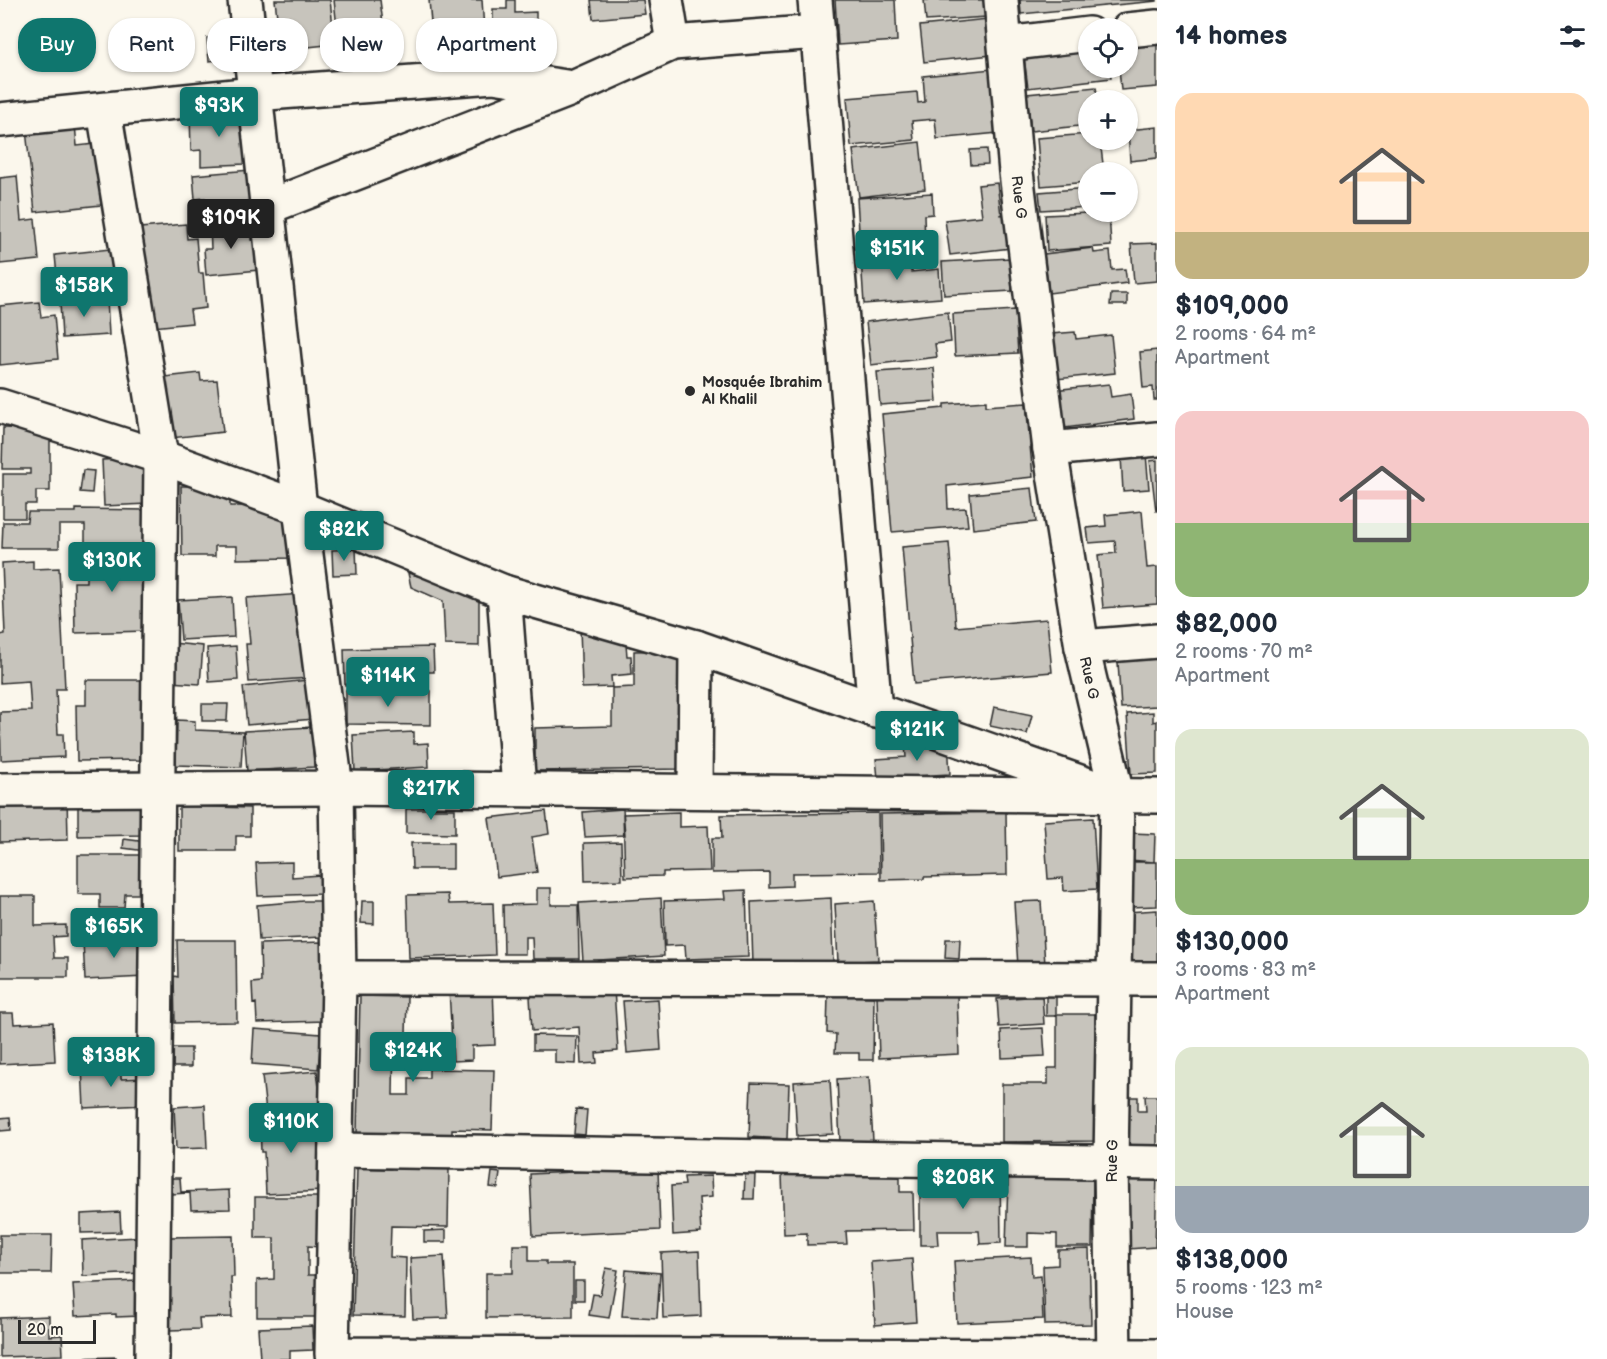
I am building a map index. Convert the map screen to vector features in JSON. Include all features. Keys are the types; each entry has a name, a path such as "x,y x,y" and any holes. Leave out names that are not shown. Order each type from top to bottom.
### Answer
{"street":[{"path":"245,0 300,508 336,788 339,978 332,1357 1157,1356"},
{"path":"666,0 673,43"},
{"name":"Rue G","path":"1001,0 1016,172 1050,449 1082,647 1117,795 1116,978 1111,1162 1114,1357"},
{"path":"268,207 573,88 673,43 816,16 875,711"},
{"path":"1138,29 1157,27"},
{"path":"1006,44 1078,35"},
{"path":"0,120 254,94 493,76 573,88"},
{"path":"104,110 161,457 152,1359"},
{"path":"0,406 161,457 300,508 504,592 696,647 1117,795"},
{"path":"1050,449 1157,439"},
{"path":"504,592 519,788"},
{"path":"1082,647 1157,641"},
{"path":"695,791 696,647"},
{"path":"0,790 519,788 1157,796"},
{"path":"339,978 1157,979"},
{"path":"336,1150 1157,1162"}],"building":[{"path":"275,0 330,0 332,18 320,18 320,46 308,47 308,18 277,18"},
{"path":"334,0 380,0 382,18 336,18"},
{"path":"429,0 482,0 483,18 431,18"},
{"path":"507,0 515,0 515,13 536,12 536,18 493,18 493,9 507,9"},
{"path":"591,0 643,0 645,14 593,19"},
{"path":"835,0 895,0 897,41 838,45"},
{"path":"924,0 986,0 987,17 926,21"},
{"path":"1020,0 1157,0 1157,1 1021,14"},
{"path":"988,19 992,55 924,62 920,26"},
{"path":"1157,37 1157,87 1121,90 1120,78 1138,78 1138,38"},
{"path":"1078,42 1078,78 1111,78 1028,88 1023,49"},
{"path":"992,69 998,133 937,139 935,119 912,121 914,140 851,146 847,98 917,92 918,103 925,102 923,76"},
{"path":"1096,87 1096,90 1078,90 1078,126 1031,131 1027,94"},
{"path":"243,111 245,164 201,166 201,150 191,151 190,113"},
{"path":"75,125 77,146 95,144 101,205 35,212 26,130"},
{"path":"1157,127 1157,158 1130,161 1129,150 1138,150 1138,129"},
{"path":"1078,135 1078,150 1101,150 1103,162 1078,162 1078,183 1041,186 1037,138"},
{"path":"920,142 925,189 859,197 853,150"},
{"path":"987,149 988,164 971,165 970,150"},
{"path":"250,170 254,220 208,224 205,198 195,199 193,175"},
{"path":"17,176 21,221 35,219 39,260 0,264 0,178"},
{"path":"997,183 1001,215 1007,214 1011,248 950,255 945,220 982,216 978,185"},
{"path":"1078,189 1078,208 1041,210 1039,192"},
{"path":"932,193 933,214 924,215 925,243 860,247 857,198"},
{"path":"1078,213 1078,222 1110,222 1111,246 1047,251 1045,215"},
{"path":"250,222 251,240 257,240 259,270 206,275 204,249 211,249 210,225"},
{"path":"186,224 187,239 196,238 199,273 203,273 206,308 190,310 192,323 153,327 149,277 145,278 140,228"},
{"path":"1157,243 1157,281 1134,283 1131,244"},
{"path":"1093,248 1094,253 1110,251 1112,270 1125,269 1127,283 1049,293 1044,254"},
{"path":"110,249 114,290 50,296 47,276 57,276 55,255"},
{"path":"910,255 911,272 939,269 941,298 864,304 861,258"},
{"path":"1010,258 1012,291 944,295 942,262"},
{"path":"1111,294 1127,294 1127,305 1110,305"},
{"path":"107,299 109,335 62,338 60,302"},
{"path":"39,302 41,317 54,315 58,359 0,365 0,306"},
{"path":"1015,310 1018,353 955,356 953,314"},
{"path":"948,312 951,342 935,344 937,357 871,365 866,322"},
{"path":"1075,332 1076,339 1111,335 1115,373 1056,379 1051,334"},
{"path":"1157,350 1157,400 1154,400 1153,387 1143,388 1140,352"},
{"path":"934,368 937,401 880,405 877,372"},
{"path":"200,373 201,381 217,380 223,432 171,438 165,377"},
{"path":"1109,384 1111,397 1131,394 1134,419 1057,429 1053,390"},
{"path":"986,401 986,406 1026,403 1033,477 947,486 948,509 966,508 968,526 892,532 882,414 944,408 944,404"},
{"path":"3,428 50,428 50,491 36,491 36,504 25,504 25,518 3,518 3,474 30,474 30,469 2,469"},
{"path":"1146,454 1149,489 1123,491 1121,456"},
{"path":"145,458 148,504 104,506 102,460"},
{"path":"1157,460 1157,511 1156,511 1150,461"},
{"path":"83,470 94,471 92,493 80,492"},
{"path":"181,486 230,486 230,506 293,506 294,558 237,559 237,546 215,546 215,556 182,556"},
{"path":"1032,488 1036,522 973,529 970,494"},
{"path":"76,509 147,510 147,548 85,547 85,525 59,525 59,548 2,548 3,522 27,522 28,512 76,512"},
{"path":"1142,511 1147,568 1157,567 1157,604 1103,608 1098,555 1116,553 1115,541 1089,543 1087,528 1106,526 1105,515"},
{"path":"949,543 956,627 1047,619 1052,672 914,684 902,547"},
{"path":"356,549 357,574 333,575 332,550"},
{"path":"146,551 147,631 75,633 74,582 86,582 86,552"},
{"path":"33,561 33,569 59,568 65,689 56,689 58,734 63,734 64,757 1,760 0,712 31,711 29,681 0,683 0,635 5,634 2,563"},
{"path":"408,573 479,593 479,646 445,645 443,601 411,587"},
{"path":"303,594 310,678 249,682 246,644 250,644 246,598"},
{"path":"232,597 234,637 181,640 178,600"},
{"path":"580,627 625,634 627,656 631,656 632,674 611,676 612,687 582,688"},
{"path":"172,643 203,646 200,684 169,682"},
{"path":"1157,644 1157,706 1121,708 1117,647"},
{"path":"236,646 238,680 209,682 207,648"},
{"path":"433,647 434,672 419,672 419,684 345,685 344,649"},
{"path":"682,650 683,769 535,771 535,728 612,726 612,688 634,687 634,651"},
{"path":"86,680 141,680 142,760 77,761 76,705 86,705"},
{"path":"308,680 313,719 247,725 243,687"},
{"path":"346,690 431,691 431,725 346,724"},
{"path":"202,704 228,704 227,721 202,721"},
{"path":"994,707 1032,715 1027,734 990,726"},
{"path":"1153,712 1153,722 1157,721 1157,773 1131,774 1127,714"},
{"path":"177,720 195,721 195,730 243,732 241,767 176,765"},
{"path":"312,727 314,767 247,771 244,731"},
{"path":"414,732 414,744 428,743 429,767 355,771 353,735"},
{"path":"948,742 950,774 878,778 876,759 906,757 905,745"},
{"path":"67,796 68,840 0,842 0,797"},
{"path":"143,802 144,835 78,836 78,803"},
{"path":"179,806 250,808 250,836 236,836 236,851 179,851"},
{"path":"406,809 455,809 455,834 406,833"},
{"path":"623,809 625,835 585,837 583,812"},
{"path":"546,811 549,834 532,837 537,872 497,877 489,818"},
{"path":"679,812 679,827 708,826 710,871 663,872 663,876 625,877 623,814"},
{"path":"1006,812 1007,875 881,880 880,814"},
{"path":"878,813 879,872 792,873 792,886 769,887 769,872 712,873 712,838 722,838 721,815"},
{"path":"1093,818 1097,889 1064,891 1063,878 1048,879 1044,821"},
{"path":"1131,833 1155,834 1154,862 1129,860"},
{"path":"124,839 146,842 145,851 123,848"},
{"path":"621,842 622,880 585,881 584,843"},
{"path":"411,843 453,843 453,869 412,869"},
{"path":"78,855 142,855 142,894 125,894 124,908 100,908 100,894 78,894"},
{"path":"292,862 292,877 320,875 321,894 258,896 256,863"},
{"path":"1129,862 1157,862 1157,906 1130,907"},
{"path":"537,888 551,888 551,905 578,905 579,959 533,959 532,937 525,937 525,954 504,954 503,905 537,904"},
{"path":"746,890 748,957 686,959 685,945 665,946 664,901 725,899 724,891"},
{"path":"448,894 449,904 493,903 495,955 409,958 407,895"},
{"path":"0,896 35,896 35,926 66,925 66,936 53,937 54,958 68,958 68,977 0,977"},
{"path":"661,898 664,956 583,961 579,903"},
{"path":"831,898 833,961 753,965 751,902"},
{"path":"322,901 323,937 259,940 257,905"},
{"path":"362,901 374,901 374,924 361,923"},
{"path":"874,901 878,960 838,962 835,904"},
{"path":"1041,901 1045,965 1018,967 1014,902"},
{"path":"1157,910 1157,963 1130,965 1127,912"},
{"path":"143,938 145,977 85,980 83,941"},
{"path":"946,939 960,939 959,959 945,958"},
{"path":"177,940 236,940 237,1022 175,1023 174,976 178,977"},
{"path":"322,942 325,1021 257,1023 252,983 261,982 260,944"},
{"path":"493,987 495,1045 472,1046 472,1060 453,1061 449,989"},
{"path":"614,989 618,1051 596,1053 597,1063 581,1064 579,1027 532,1031 530,996"},
{"path":"919,994 919,996 957,995 959,1054 879,1058 877,996"},
{"path":"828,995 874,997 873,1060 859,1060 859,1053 835,1053 836,1034 827,1033"},
{"path":"1046,995 1056,995 1056,1016 1046,1016"},
{"path":"360,996 407,997 406,1034 394,1033 393,1095 409,1095 409,1078 429,1078 429,1069 494,1070 492,1130 452,1129 452,1135 357,1133"},
{"path":"1042,996 1044,1024 999,1027 997,999"},
{"path":"658,999 661,1050 627,1053 623,1001"},
{"path":"0,1013 13,1013 14,1024 53,1022 55,1061 0,1064"},
{"path":"1057,1014 1095,1014 1096,1141 1002,1142 1002,1084 1048,1084 1048,1068 1057,1068"},
{"path":"1043,1028 1045,1056 1002,1058 1001,1030"},
{"path":"254,1029 321,1034 318,1069 252,1064"},
{"path":"533,1035 577,1036 576,1064 555,1063 555,1050 533,1050"},
{"path":"172,1048 191,1048 191,1067 172,1067"},
{"path":"121,1066 121,1079 143,1078 144,1105 84,1108 82,1067"},
{"path":"317,1071 321,1106 266,1112 262,1076"},
{"path":"869,1077 873,1141 840,1142 837,1079"},
{"path":"830,1080 833,1134 797,1136 794,1082"},
{"path":"751,1083 789,1084 787,1139 749,1137"},
{"path":"1145,1096 1157,1096 1157,1146 1127,1146 1127,1097 1138,1097 1138,1111 1146,1111"},
{"path":"205,1105 207,1148 176,1149 174,1107"},
{"path":"576,1109 587,1110 585,1135 574,1134"},
{"path":"318,1115 322,1191 266,1194 260,1118"},
{"path":"10,1117 11,1130 0,1131 0,1118"},
{"path":"392,1167 449,1168 448,1227 391,1226 390,1257 406,1258 405,1316 353,1315 357,1168 391,1169"},
{"path":"658,1168 660,1230 533,1236 530,1174"},
{"path":"492,1172 500,1173 498,1188 490,1187"},
{"path":"900,1172 900,1192 913,1192 914,1230 846,1231 847,1244 807,1245 807,1233 784,1234 782,1174"},
{"path":"745,1173 755,1174 754,1199 744,1199"},
{"path":"1000,1173 1001,1243 980,1244 979,1231 937,1231 938,1245 920,1245 920,1191 965,1190 965,1174"},
{"path":"1157,1173 1155,1247 1128,1249 1123,1176"},
{"path":"711,1176 712,1197 699,1198 701,1233 673,1235 671,1186 685,1185 684,1177"},
{"path":"170,1178 180,1178 181,1192 229,1190 230,1209 191,1210 190,1193 171,1194"},
{"path":"1008,1178 1093,1179 1092,1247 1057,1247 1057,1234 1028,1233 1028,1247 1006,1247"},
{"path":"255,1197 320,1197 320,1247 308,1246 308,1275 319,1275 319,1317 257,1317 257,1280 274,1279 274,1238 255,1238"},
{"path":"120,1212 121,1232 81,1233 81,1214"},
{"path":"446,1230 446,1242 424,1242 424,1231"},
{"path":"0,1235 52,1235 51,1273 0,1273"},
{"path":"233,1236 232,1317 199,1318 200,1329 170,1330 168,1237"},
{"path":"139,1237 141,1273 83,1276 82,1240"},
{"path":"513,1245 529,1245 529,1261 546,1261 546,1264 573,1264 573,1317 486,1318 486,1273 513,1273"},
{"path":"1089,1249 1091,1324 1045,1325 1043,1266 1058,1265 1058,1250"},
{"path":"699,1251 701,1316 663,1318 661,1253"},
{"path":"444,1256 448,1318 413,1319 410,1258"},
{"path":"1031,1257 1032,1277 1041,1276 1043,1319 957,1323 954,1261"},
{"path":"912,1259 916,1322 875,1325 871,1262"},
{"path":"606,1268 618,1270 609,1318 589,1315 593,1294 600,1295"},
{"path":"626,1270 660,1273 657,1318 622,1316"},
{"path":"138,1281 140,1316 116,1317 116,1314 75,1316 73,1284"},
{"path":"575,1281 584,1281 584,1300 575,1300"},
{"path":"49,1316 49,1336 62,1335 63,1355 0,1357 0,1318"},
{"path":"312,1326 313,1350 290,1351 290,1359 260,1359 258,1328"},
{"path":"116,1357 116,1359 70,1358"}],"place":[{"name":"Mosquée Ibrahim Al Khalil","path":"690,391"}]}
